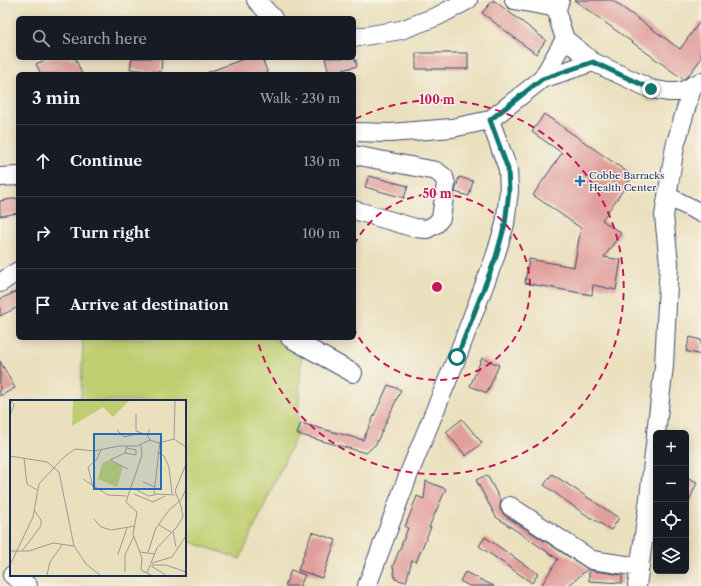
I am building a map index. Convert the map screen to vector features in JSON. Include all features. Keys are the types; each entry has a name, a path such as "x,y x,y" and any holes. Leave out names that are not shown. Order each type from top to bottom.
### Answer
{"street":[{"path":"256,0 271,16"},
{"path":"356,37 400,30 438,16 468,0"},
{"path":"514,0 559,4 559,22 565,39 593,62 651,89 668,92 681,92 697,83"},
{"path":"542,79 565,39"},
{"path":"356,132 390,133 452,128 490,120 542,79 593,62"},
{"path":"656,430 664,366 669,263 664,216 675,146 697,83"},
{"path":"367,586 408,476 496,257 505,224 509,191 508,169 490,120"},
{"path":"356,156 436,171 444,177 446,184 441,218 436,224 427,229 415,228 356,211"},
{"path":"0,177 16,176"},
{"path":"667,196 701,214"},
{"path":"0,283 16,272"},
{"path":"294,340 354,373"},
{"path":"637,586 653,463"},
{"path":"510,506 592,560 640,567"},
{"path":"0,567 10,574"},
{"path":"13,576 28,586"}],"green space":[{"path":"83,340 277,340 302,351 297,434 240,559 186,540 186,400 79,400 81,396"}],"building":[{"path":"493,0 546,40 536,54 482,13"},
{"path":"574,0 612,0 680,49 701,20 701,59 688,76 683,79"},
{"path":"416,53 468,53 468,69 416,69"},
{"path":"45,60 76,60 81,72 40,72 36,64"},
{"path":"132,60 162,60 161,72 130,69"},
{"path":"241,60 263,60 267,72 209,72"},
{"path":"326,60 356,60 357,66 336,72 328,72"},
{"path":"544,114 633,176 602,220 621,233 604,257 621,260 616,290 593,285 592,295 525,283 529,259 574,267 581,228 533,195 562,153 532,132"},
{"path":"369,176 408,186 404,198 365,187"},
{"path":"459,177 473,181 469,196 455,192"},
{"path":"16,198 16,213 0,216 0,201"},
{"path":"16,292 16,308 0,316 0,299"},
{"path":"690,337 701,340 701,355 686,351"},
{"path":"482,358 499,365 487,393 470,386"},
{"path":"0,361 15,388 0,396"},
{"path":"388,385 401,390 376,444 366,453 297,434 301,423 363,440"},
{"path":"462,419 482,443 466,456 446,432"},
{"path":"552,474 619,518 611,530 580,511 544,485"},
{"path":"487,475 501,501 500,510 504,515 588,569 568,586 541,586 558,559 496,517 476,480"},
{"path":"689,478 697,482 689,502"},
{"path":"426,481 446,489 429,527 431,527 416,562 412,560 406,582 395,579 393,566 408,528 405,527 417,496 424,499"},
{"path":"312,532 336,540 322,578 298,570"},
{"path":"485,537 538,574 532,583 479,546"},
{"path":"291,570 305,575 300,586 285,586"},
{"path":"589,570 622,575 622,583 589,581"},
{"path":"465,572 494,586 469,586 460,581"}],"place":[{"name":"Cobbe Barracks Health Center","path":"580,181"}],"route":[{"path":"457,357 496,257 505,224 509,191 508,169 490,120 542,79 593,62 651,89"}]}
